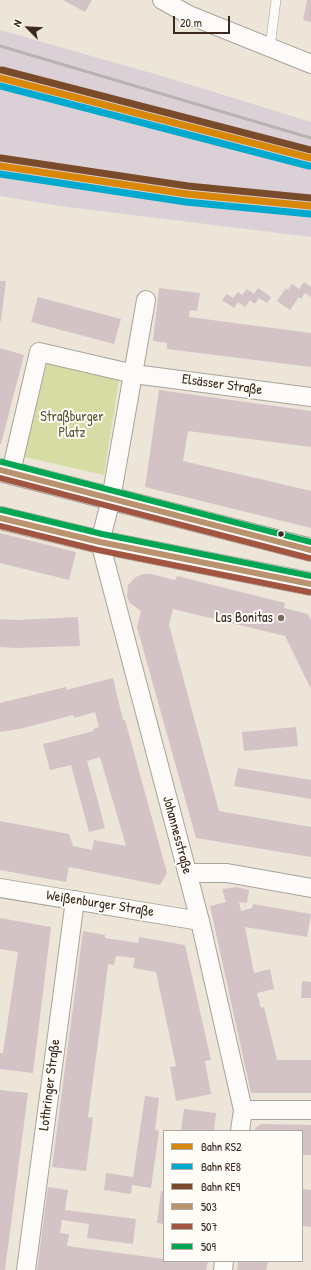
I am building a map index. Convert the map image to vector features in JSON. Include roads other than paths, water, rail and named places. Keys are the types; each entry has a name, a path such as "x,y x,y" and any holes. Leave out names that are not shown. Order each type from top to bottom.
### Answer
{"main road":[{"path":"5,471 311,550"},
{"path":"0,518 100,542 311,584"}],"street":[{"path":"162,0 189,15 311,64"},
{"path":"100,542 111,499 146,300"},
{"path":"5,471 39,352 134,374"},
{"name":"Elsässer Straße","path":"134,374 311,397"},
{"name":"Johannesstraße","path":"100,542 200,921 243,1110 240,1130"},
{"path":"187,873 227,873 311,888"},
{"name":"Weißenburger Straße","path":"0,888 200,921"},
{"name":"Lothringer Straße","path":"26,1270 75,900"},
{"path":"243,1110 311,1110"}],"lane":[{"path":"270,47 276,0"}],"railway":[{"path":"0,46 311,138"}],"rail line":[{"name":"RE9","path":"2,70 311,150"},
{"name":"RS2","path":"0,78 311,158"},
{"name":"RE8","path":"0,86 309,166"},
{"name":"RE9","path":"1,158 188,186 311,198"},
{"name":"RS2","path":"0,166 187,194 311,206"},
{"name":"RE8","path":"0,174 186,202 310,214"}],"place":[{"name":"Las Bonitas","path":"281,618"}],"park label":[{"name":"Straßburger Platz","path":"72,426"}]}
